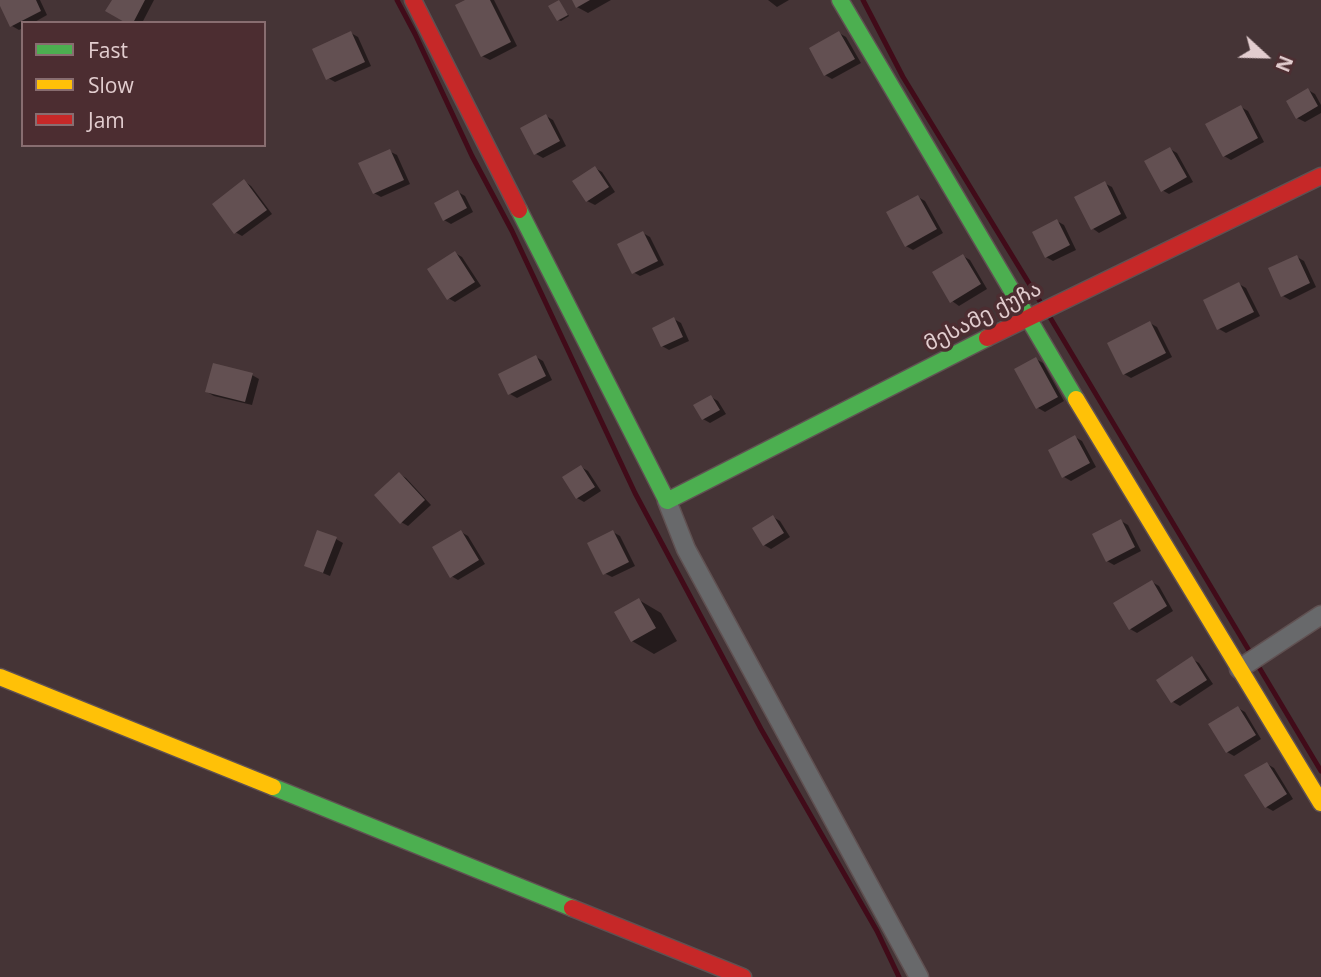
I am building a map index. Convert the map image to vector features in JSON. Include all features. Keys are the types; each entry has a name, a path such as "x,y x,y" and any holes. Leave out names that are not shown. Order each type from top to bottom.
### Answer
{"street":[{"path":"413,0 667,501 686,549 919,977"},
{"path":"840,0 1027,318 1321,803"},
{"name":"მესამე ქუჩა","path":"667,501 1027,318 1321,176"},
{"path":"1239,669 1321,615"},
{"path":"0,677 95,718 371,825 639,937 743,977"}],"building":[{"path":"0,0 36,0 41,11 10,27"},
{"path":"112,0 145,0 134,21 122,21 105,11"},
{"path":"465,0 490,0 511,42 481,57 455,5"},
{"path":"559,0 568,15 557,21 548,6"},
{"path":"572,0 590,0 576,8"},
{"path":"351,31 365,62 326,80 312,49"},
{"path":"839,31 855,59 824,76 809,48"},
{"path":"1308,88 1318,106 1296,119 1286,101"},
{"path":"1241,105 1258,138 1223,157 1205,124"},
{"path":"546,114 560,141 534,155 520,128"},
{"path":"1170,147 1187,177 1161,192 1144,161"},
{"path":"390,149 404,180 373,194 358,163"},
{"path":"595,166 609,187 586,202 572,181"},
{"path":"244,179 267,210 234,234 212,204"},
{"path":"1105,181 1121,214 1091,230 1074,197"},
{"path":"458,190 467,208 443,221 434,203"},
{"path":"918,195 937,229 905,247 886,212"},
{"path":"1057,219 1070,245 1045,258 1032,232"},
{"path":"643,231 658,261 632,274 617,244"},
{"path":"455,251 475,282 447,300 427,269"},
{"path":"963,254 981,284 950,303 932,272"},
{"path":"1297,255 1310,283 1281,297 1268,268"},
{"path":"1239,282 1254,312 1217,330 1203,300"},
{"path":"674,317 683,337 661,347 652,328"},
{"path":"1150,321 1166,353 1123,375 1107,343"},
{"path":"536,355 546,376 508,395 498,374"},
{"path":"1036,357 1058,397 1036,409 1014,369"},
{"path":"213,363 253,373 245,402 205,392"},
{"path":"711,395 720,410 702,420 693,405"},
{"path":"1075,435 1090,463 1062,478 1048,450"},
{"path":"581,465 595,487 576,499 562,477"},
{"path":"399,472 425,500 400,524 374,495"},
{"path":"773,515 784,533 763,546 752,528"},
{"path":"1121,519 1135,547 1106,562 1092,534"},
{"path":"317,530 337,537 323,573 304,566"},
{"path":"461,530 479,560 450,578 432,547"},
{"path":"613,530 629,562 603,575 587,543"},
{"path":"1152,580 1167,606 1129,630 1113,603"},
{"path":"639,598 656,628 631,642 614,612"},
{"path":"1192,656 1207,680 1171,703 1156,680"},
{"path":"1238,706 1256,735 1226,753 1208,724"},
{"path":"1267,762 1287,794 1265,808 1244,775"}],"waterway":[{"path":"397,0 472,156 512,231 635,493 761,729 877,931 899,977"},
{"path":"863,0 903,77 1041,303"},
{"path":"1048,314 1321,771"}],"traffic: fast":[{"path":"840,0 1076,399"},
{"path":"519,210 667,501 987,338"},
{"path":"273,787 572,908"}],"traffic: slow":[{"path":"1076,399 1321,803"},
{"path":"0,677 273,787"}],"traffic: jam":[{"path":"413,0 519,210"},
{"path":"987,338 1321,176"},
{"path":"572,908 743,977"}]}
